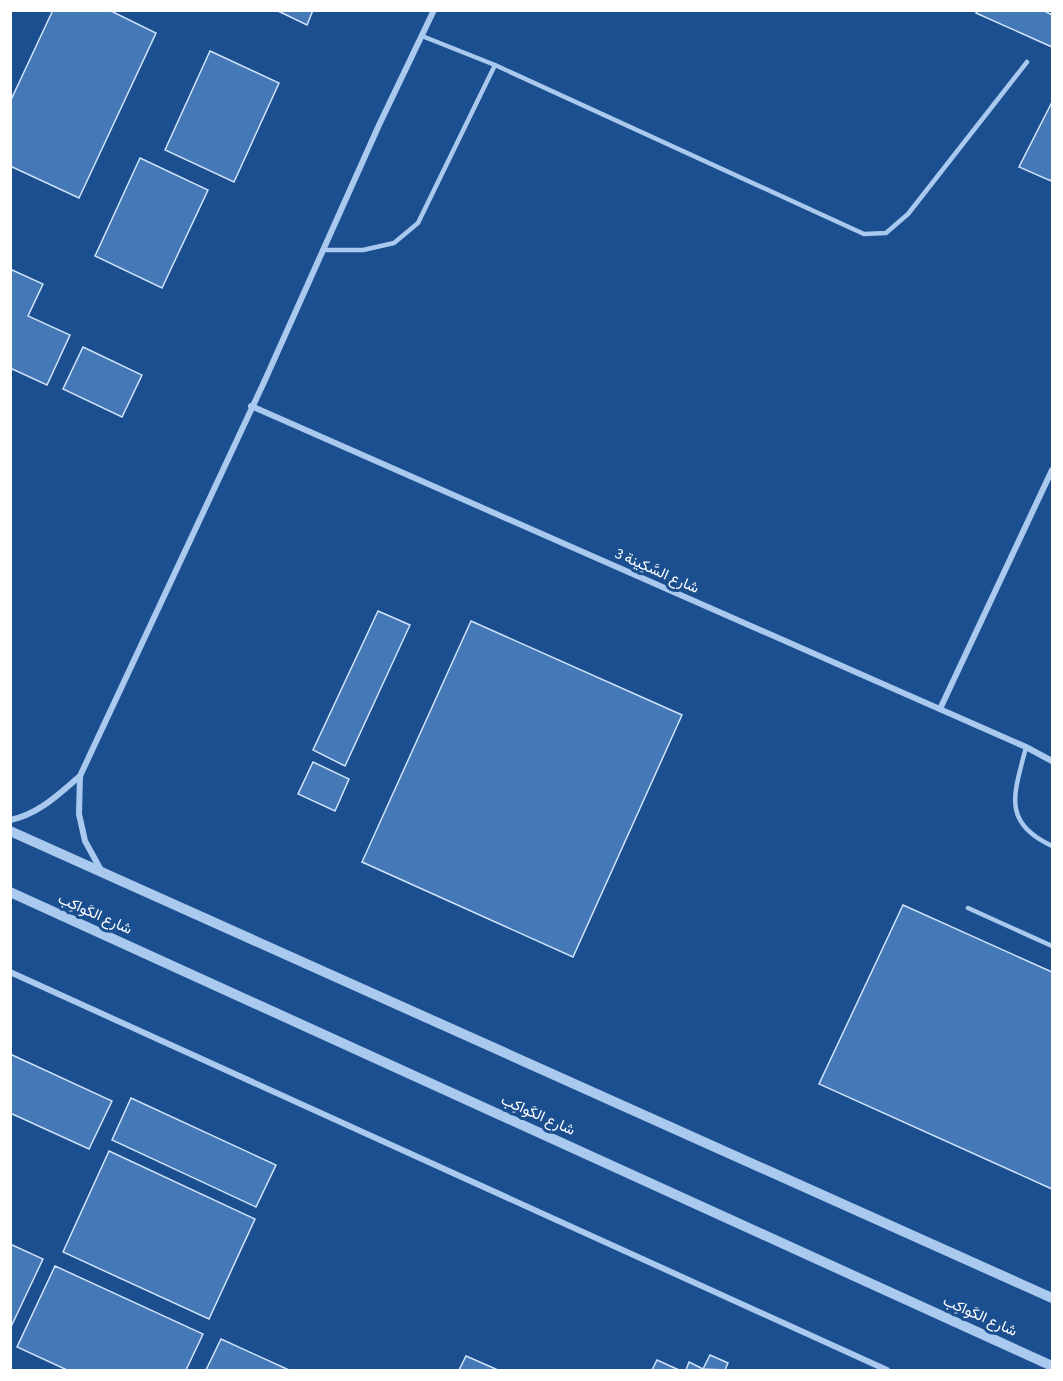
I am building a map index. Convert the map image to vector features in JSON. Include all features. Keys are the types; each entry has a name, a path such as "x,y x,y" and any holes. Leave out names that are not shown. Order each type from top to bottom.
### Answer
{"street":[{"path":"103,874 86,841 79,814 80,776 434,10"},
{"name":"شارع السَّكِينة 3","path":"251,406 1026,747 1053,761"},
{"path":"940,709 1053,470"},
{"path":"10,819 20,818 49,802 80,776"},
{"path":"10,831 1053,1298"},
{"name":"شارع الكَواكِب","path":"10,892 1053,1366"},
{"path":"10,972 887,1371"}],"lane":[{"path":"422,36 495,65 864,234 886,232 908,214 1028,62"},
{"path":"323,250 363,250 394,243 418,223 495,65"},
{"path":"1026,747 1014,799 1021,823 1044,842 1053,846"},
{"path":"968,908 1053,946"}],"building":[{"path":"53,10 109,10 156,33 79,198 10,166 10,102"},
{"path":"276,10 313,10 307,25"},
{"path":"977,10 1043,10 1052,15 1052,47 976,13"},
{"path":"210,51 279,83 234,182 165,150"},
{"path":"1052,102 1052,177 1051,181 1019,167"},
{"path":"140,158 208,190 162,288 95,256"},
{"path":"10,269 43,284 28,316 70,335 47,385 10,368"},
{"path":"83,347 142,375 122,417 63,389"},
{"path":"378,611 410,625 345,766 313,750"},
{"path":"471,621 682,715 573,957 362,862"},
{"path":"313,762 349,779 335,811 298,794"},
{"path":"903,905 1052,972 1052,1189 819,1084"},
{"path":"10,1054 112,1101 89,1149 10,1113"},
{"path":"131,1098 276,1165 256,1207 112,1140"},
{"path":"109,1151 255,1219 209,1319 63,1252"},
{"path":"10,1244 43,1259 10,1329"},
{"path":"55,1266 203,1334 186,1370 67,1370 17,1347"},
{"path":"221,1339 289,1370 206,1370"},
{"path":"710,1355 728,1363 725,1370 703,1369"},
{"path":"466,1356 498,1370 459,1370"},
{"path":"657,1360 679,1370 652,1370"},
{"path":"689,1362 703,1369 707,1370 686,1370"}]}
